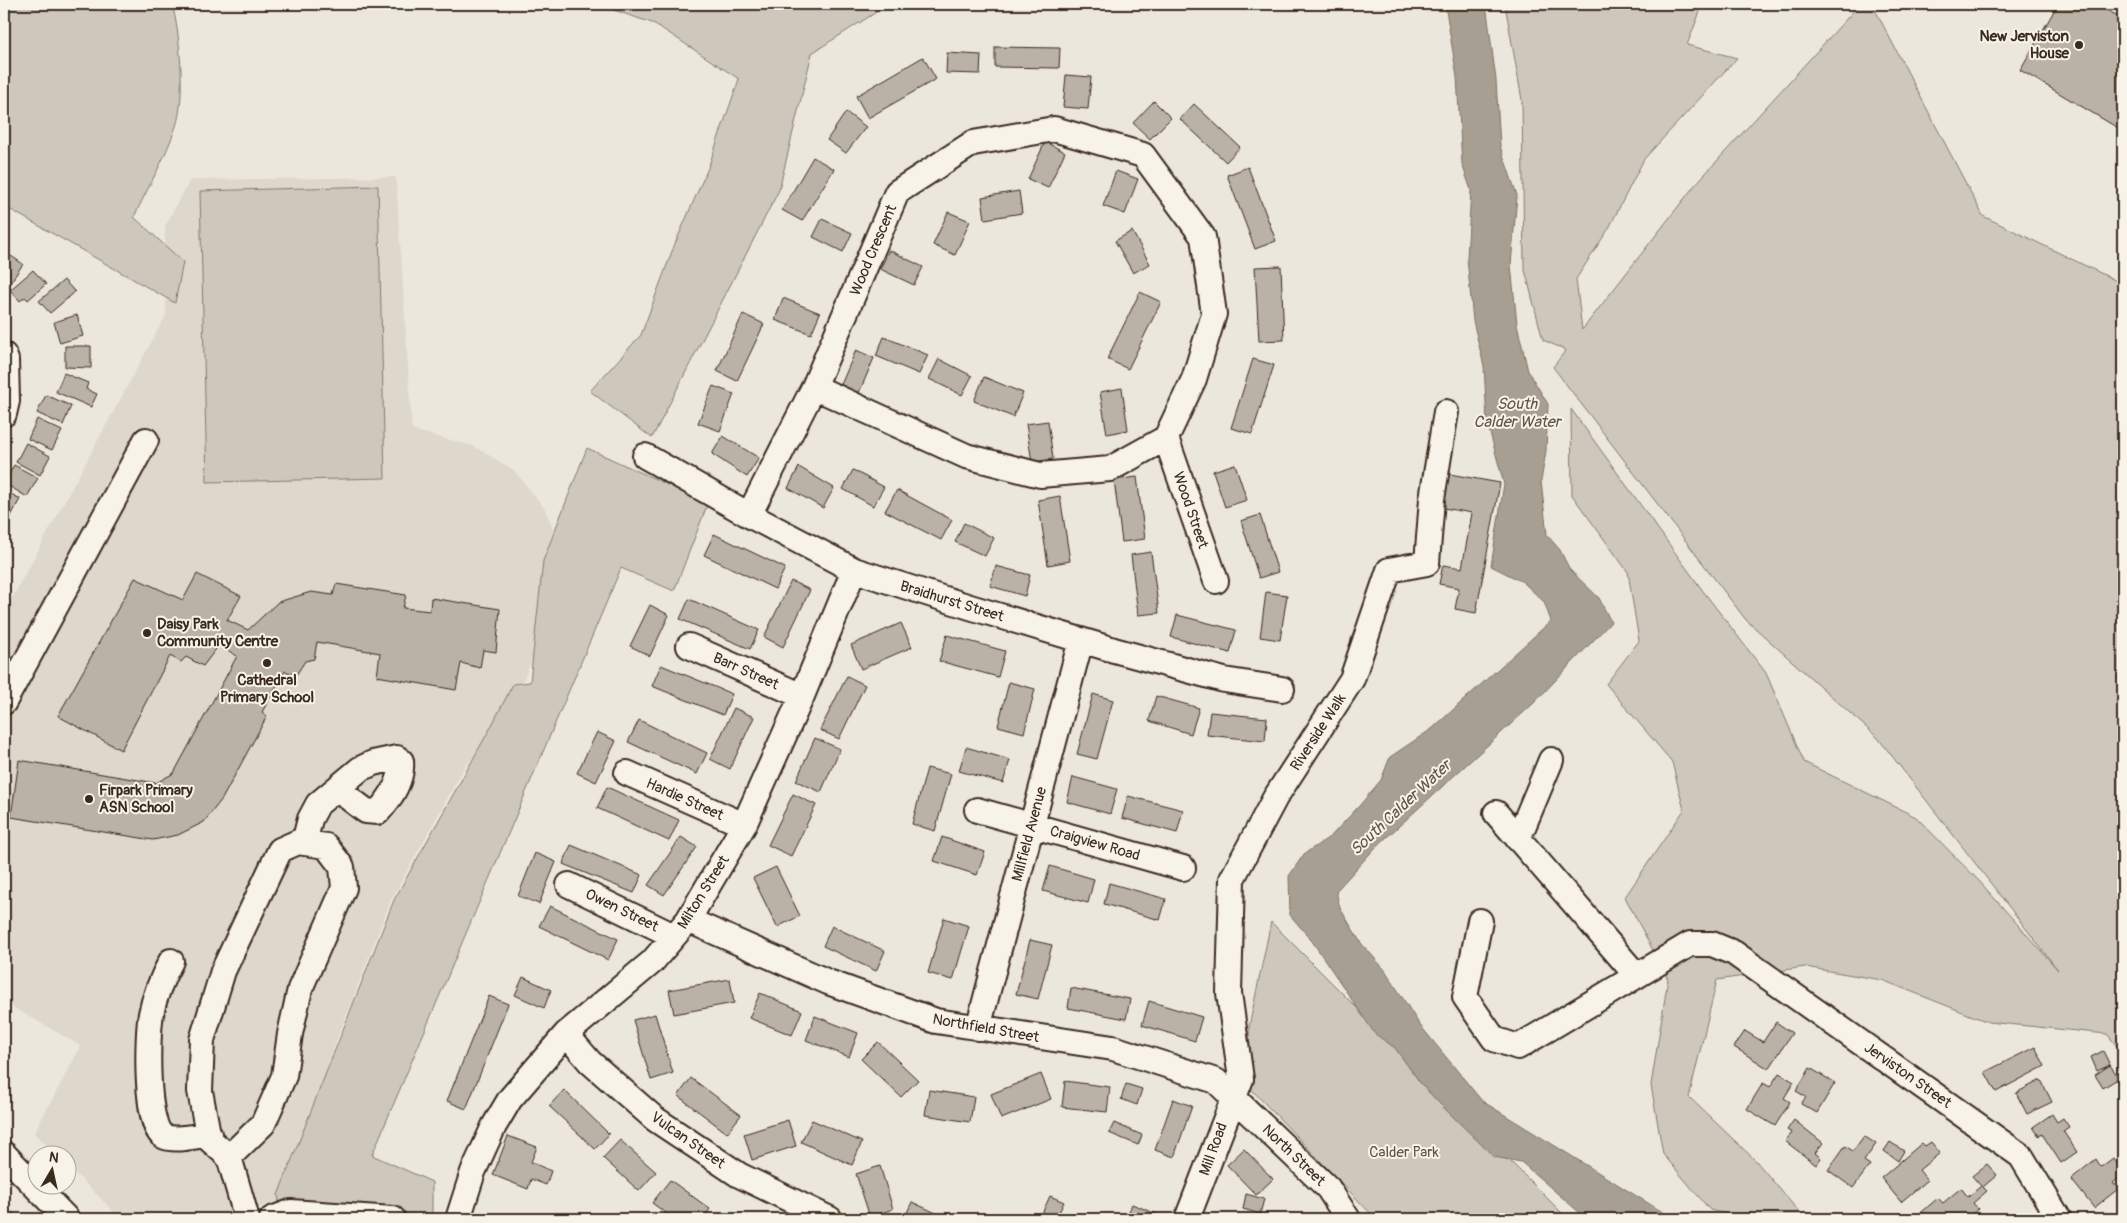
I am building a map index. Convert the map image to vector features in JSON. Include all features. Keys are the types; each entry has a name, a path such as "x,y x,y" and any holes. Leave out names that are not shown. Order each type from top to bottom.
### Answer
{"street":[{"name":"Wood Crescent","path":"748,515 814,387 897,192 973,142 1054,129 1143,155 1204,237 1214,314 1194,379 1166,438"},
{"path":"4,355 6,360 7,402 4,414"},
{"path":"814,387 966,456 1040,475 1110,468 1166,438"},
{"name":"Riverside Walk","path":"1237,1087 1229,993 1232,879 1275,798 1352,679 1389,570 1428,564 1432,499 1446,412"},
{"name":"Wood Street","path":"1166,438 1216,581"},
{"path":"4,702 146,440"},
{"name":"Braidhurst Street","path":"645,456 748,515 854,570 1080,640 1224,680 1282,689"},
{"name":"Milton Street","path":"458,1219 473,1172 494,1126 510,1099 566,1034 652,962 681,928 744,825 802,696 854,570"},
{"name":"Millfield Avenue","path":"978,1028 1080,640"},
{"name":"Barr Street","path":"689,646 802,696"},
{"path":"1518,839 1551,760"},
{"name":"Hardie Street","path":"627,773 744,825"},
{"path":"304,843 310,819 318,804 336,789"},
{"name":"Craigview Road","path":"977,810 1183,868"},
{"path":"1496,813 1637,976"},
{"path":"229,1157 263,1124 284,1076 290,1034 300,989 344,888 342,867 326,846 298,842 280,850 223,972 202,1040 200,1091 210,1139 229,1157 247,1219"},
{"name":"Owen Street","path":"569,885 681,928"},
{"name":"Jerviston Street","path":"1480,921 1465,997 1494,1039 1518,1047 1690,944 1712,944 1734,952 2020,1156 2059,1219"},
{"name":"Northfield Street","path":"681,928 936,1021 1114,1048 1237,1087"},
{"path":"171,961 162,978 150,1016 149,1080 155,1126 162,1135 170,1138 209,1134"},
{"name":"Vulcan Street","path":"566,1034 590,1062 655,1119 738,1175 830,1219"},
{"name":"Mill Road","path":"1188,1219 1237,1087"},
{"name":"North Street","path":"1237,1087 1328,1188 1348,1219"},
{"path":"4,1154 67,1219"},
{"path":"272,1219 291,1212 393,1219"}],"shaded area":[{"name":"Cathedral Primary School","path":"396,177 412,430 473,446 514,470 545,509 569,568 510,713 464,768 391,900 334,1047 314,1129 314,1200 268,1204 235,1219 121,1219 78,1176 78,1146 48,1146 34,1133 81,1046 4,1002 4,613 166,315 165,226 190,180"}],"green space":[{"path":"4,4 172,4 181,65 179,114 157,172 134,217 183,262 175,303 4,206"},
{"path":"596,4 889,4 812,53 779,190 652,438 590,391 641,335 674,246 708,168 739,79 655,24"},
{"path":"1505,4 1703,4 1687,45 1737,58 1644,159 1609,228 1576,279 1582,330 1695,185 1860,4 1872,4 1983,216 2123,284 2123,1054 2107,1034 1988,1022 1882,980 1805,967 1717,980 1689,1097 1756,1161 1805,1219 1746,1219 1710,1210 1663,1154 1651,1085 1668,979 1625,897 1684,810 1672,762 1606,684 1639,641 1628,572 1572,495 1571,409 1703,591 1766,673 1804,762 1916,817 1980,882 2058,970 1878,738 1746,620 1553,367 1566,350 1543,340 1524,266 1522,100"},
{"path":"378,186 385,478 207,482 200,191"},
{"path":"587,448 708,503 674,591 621,568 372,1155 432,1182 432,1219 282,1219 278,1195 394,900 513,684 530,682 543,561"},
{"name":"Calder Park","path":"1271,922 1568,1219 1376,1219 1251,1089 1249,1027"}],"water":[{"name":"South Calder Water","path":"1445,4 1486,4 1496,80 1500,146 1517,195 1511,265 1517,324 1528,371 1548,404 1546,451 1541,481 1547,535 1560,550 1570,570 1599,598 1611,622 1534,703 1376,847 1336,891 1340,908 1361,943 1385,970 1419,1024 1482,1101 1674,1219 1587,1219 1521,1162 1494,1157 1421,1084 1395,1048 1375,1034 1312,941 1290,915 1289,876 1304,854 1331,836 1360,805 1381,780 1390,757 1433,728 1551,621 1544,602 1523,582 1491,566 1504,484 1487,422 1484,366 1473,321 1467,258 1471,190 1462,164 1457,77"}],"building":[{"name":"New Jerviston House","path":"2058,4 2096,4 2123,19 2123,131 2020,70"},
{"path":"995,47 1060,48 1059,68 995,67"},
{"path":"947,53 981,55 980,74 946,73"},
{"path":"923,57 936,79 868,118 856,96"},
{"path":"1066,75 1091,77 1088,109 1063,107"},
{"path":"1154,101 1171,118 1150,139 1133,123"},
{"path":"1194,104 1240,147 1226,162 1180,119"},
{"path":"846,112 866,127 846,153 827,140"},
{"path":"1045,142 1065,152 1048,188 1028,179"},
{"path":"813,157 834,169 802,221 782,210"},
{"path":"1248,167 1276,241 1255,249 1227,175"},
{"path":"1116,171 1138,179 1125,214 1103,206"},
{"path":"1019,191 1022,213 985,219 982,197"},
{"path":"948,212 970,221 955,255 933,245"},
{"path":"822,219 852,233 843,252 813,237"},
{"path":"1132,231 1150,264 1133,273 1115,241"},
{"path":"889,250 923,267 914,285 880,269"},
{"path":"5,252 23,264 8,286 4,283"},
{"path":"1281,266 1284,340 1259,341 1255,267"},
{"path":"33,270 46,284 28,300 25,297 20,301 10,290"},
{"path":"64,280 75,292 50,313 39,301"},
{"path":"1140,292 1161,302 1128,369 1107,359"},
{"path":"783,298 820,313 811,334 775,320"},
{"path":"743,314 764,324 737,381 717,371"},
{"path":"77,315 83,336 60,343 54,322"},
{"path":"884,337 928,355 919,374 876,356"},
{"path":"65,346 91,346 91,368 65,367"},
{"path":"856,350 874,358 858,395 840,387"},
{"path":"939,359 972,376 962,395 929,379"},
{"path":"1253,359 1274,365 1252,434 1231,428"},
{"path":"64,373 88,383 86,389 97,394 91,407 56,392"},
{"path":"984,377 1023,393 1013,417 974,401"},
{"path":"713,386 734,394 720,431 698,423"},
{"path":"1122,388 1128,430 1107,434 1100,392"},
{"path":"46,395 71,406 63,425 37,413"},
{"path":"37,419 62,431 52,450 28,439"},
{"path":"1048,421 1053,459 1032,462 1026,424"},
{"path":"723,436 759,458 747,477 712,454"},
{"path":"26,443 50,456 40,475 16,462"},
{"path":"1235,464 1247,500 1225,507 1213,471"},
{"path":"14,465 38,478 27,497 4,483"},
{"path":"799,467 834,488 823,508 788,488"},
{"path":"853,470 884,487 873,506 843,489"},
{"path":"1444,473 1500,483 1476,613 1455,609 1459,588 1439,584 1443,565 1462,568 1472,513 1438,507"},
{"path":"1137,477 1145,539 1122,542 1114,480"},
{"path":"4,490 20,499 10,518 4,515"},
{"path":"897,490 952,520 941,540 885,511"},
{"path":"1060,496 1070,561 1048,565 1038,500"},
{"path":"1260,515 1278,572 1259,578 1241,521"},
{"path":"964,523 994,538 985,556 955,542"},
{"path":"714,534 785,568 775,589 704,555"},
{"path":"1151,552 1159,613 1138,615 1131,555"},
{"path":"996,566 1030,575 1025,596 990,586"},
{"path":"197,574 241,596 227,620 248,630 278,602 311,592 333,595 336,584 406,595 403,608 430,611 431,598 500,609 496,652 483,650 480,668 461,663 456,690 377,676 380,653 317,642 314,659 305,661 296,675 285,671 262,712 267,716 222,799 204,822 178,835 153,840 11,817 19,760 156,783 174,773 237,656 219,645 203,666 186,657 181,662 170,656 121,750 58,716 135,578 183,600"},
{"path":"791,581 810,590 783,647 764,637"},
{"path":"1266,592 1287,595 1280,640 1260,637"},
{"path":"689,599 759,630 750,649 680,619"},
{"path":"650,605 669,615 650,656 630,646"},
{"path":"1177,615 1236,630 1230,653 1171,637"},
{"path":"901,623 912,647 861,669 851,645"},
{"path":"947,635 1005,651 998,677 939,661"},
{"path":"661,665 732,694 723,715 652,686"},
{"path":"847,676 865,685 839,739 820,730"},
{"path":"1009,682 1035,689 1024,733 998,726"},
{"path":"1093,694 1113,700 1097,759 1077,754"},
{"path":"1156,696 1199,708 1191,734 1149,721"},
{"path":"734,708 754,717 730,769 710,759"},
{"path":"1210,712 1267,718 1265,741 1207,735"},
{"path":"639,720 707,753 697,774 628,742"},
{"path":"597,732 616,741 596,782 577,773"},
{"path":"815,738 840,749 821,792 796,781"},
{"path":"966,747 1010,760 1003,783 959,771"},
{"path":"927,768 951,774 935,831 912,824"},
{"path":"1073,777 1117,789 1110,814 1067,802"},
{"path":"607,787 679,820 669,841 597,808"},
{"path":"793,794 816,805 791,856 768,845"},
{"path":"1128,796 1183,810 1177,833 1122,818"},
{"path":"681,837 697,847 664,895 648,885"},
{"path":"942,837 985,852 977,875 934,861"},
{"path":"571,845 642,875 634,893 563,864"},
{"path":"535,853 556,862 539,904 518,896"},
{"path":"1050,866 1094,879 1088,903 1043,891"},
{"path":"776,867 800,916 777,927 753,878"},
{"path":"1109,883 1166,899 1160,920 1104,904"},
{"path":"550,906 618,939 608,960 539,926"},
{"path":"944,918 969,926 953,980 928,973"},
{"path":"832,926 885,951 876,971 823,946"},
{"path":"1030,940 1052,945 1038,999 1016,994"},
{"path":"523,977 551,990 544,1008 515,995"},
{"path":"730,979 734,1003 674,1014 669,990"},
{"path":"1071,988 1130,999 1126,1019 1068,1008"},
{"path":"760,993 802,1011 792,1035 749,1018"},
{"path":"489,996 508,1004 466,1109 447,1101"},
{"path":"1149,1001 1202,1017 1195,1041 1142,1025"},
{"path":"655,1014 673,1073 651,1080 633,1020"},
{"path":"815,1016 858,1033 849,1057 806,1040"},
{"path":"1776,1022 1792,1033 1769,1069 1734,1047 1745,1031 1763,1042"},
{"path":"878,1042 918,1080 901,1097 861,1059"},
{"path":"2035,1047 2045,1066 1996,1092 1985,1072"},
{"path":"2103,1051 2110,1065 2097,1071 2091,1057"},
{"path":"2110,1065 2119,1078 2103,1088 2095,1075"},
{"path":"1810,1068 1835,1083 1817,1113 1801,1104 1806,1097 1796,1091"},
{"path":"1779,1073 1794,1082 1784,1098 1790,1102 1775,1126 1747,1109 1763,1083 1770,1087"},
{"path":"1041,1074 1051,1099 1001,1119 991,1094"},
{"path":"691,1078 741,1115 727,1133 678,1096"},
{"path":"2041,1080 2052,1102 2027,1114 2016,1093"},
{"path":"1065,1081 1110,1087 1107,1112 1062,1107"},
{"path":"1126,1084 1142,1089 1137,1105 1121,1099"},
{"path":"564,1090 609,1134 595,1149 549,1106"},
{"path":"929,1090 974,1097 970,1122 925,1115"},
{"path":"1173,1099 1192,1106 1174,1157 1155,1150"},
{"path":"2052,1114 2057,1122 2063,1118 2069,1127 2063,1131 2077,1152 2061,1163 2042,1134 2039,1136 2033,1127"},
{"path":"788,1120 796,1146 752,1160 744,1134"},
{"path":"812,1120 862,1142 852,1165 801,1142"},
{"path":"1794,1120 1823,1143 1815,1153 1821,1158 1816,1165 1785,1141 1792,1133 1787,1130"},
{"path":"1114,1123 1142,1135 1138,1145 1109,1133"},
{"path":"508,1136 537,1147 531,1162 551,1171 546,1185 531,1179 528,1189 493,1175"},
{"path":"1864,1136 1876,1144 1864,1161 1870,1165 1853,1188 1828,1170 1845,1146 1853,1151"},
{"path":"620,1140 656,1172 639,1191 603,1158"},
{"path":"1890,1142 1904,1151 1898,1161 1884,1151"},
{"path":"1931,1142 1940,1153 1919,1170 1927,1180 1901,1202 1881,1178 1922,1143 1925,1146"},
{"path":"1244,1149 1273,1179 1256,1195 1227,1165"},
{"path":"2113,1158 2123,1171 2123,1175 2113,1183 2118,1189 2094,1208 2071,1179 2096,1159 2101,1167"},
{"path":"1987,1164 1997,1175 1983,1187 1987,1191 1973,1203 1978,1209 1966,1219 1918,1219 1916,1217 1938,1198 1943,1203 1961,1188 1968,1197 1981,1186 1972,1176"},
{"path":"880,1166 893,1209 870,1217 856,1174"},
{"path":"670,1180 710,1209 703,1219 674,1219 652,1203"},
{"path":"1246,1194 1264,1199 1260,1214 1243,1209"},
{"path":"1050,1196 1064,1202 1056,1219 1040,1218"},
{"path":"912,1202 949,1219 904,1219"},
{"path":"1132,1204 1159,1215 1158,1219 1126,1219"},
{"path":"5,1206 19,1219 4,1219"},
{"path":"2123,1212 2123,1219 2106,1219"}],"place":[{"name":"New Jerviston House","path":"2079,45"},
{"name":"Daisy Park Community Centre","path":"147,633"},
{"name":"Cathedral Primary School","path":"267,663"},
{"name":"Firpark Primary ASN School","path":"89,799"}]}
